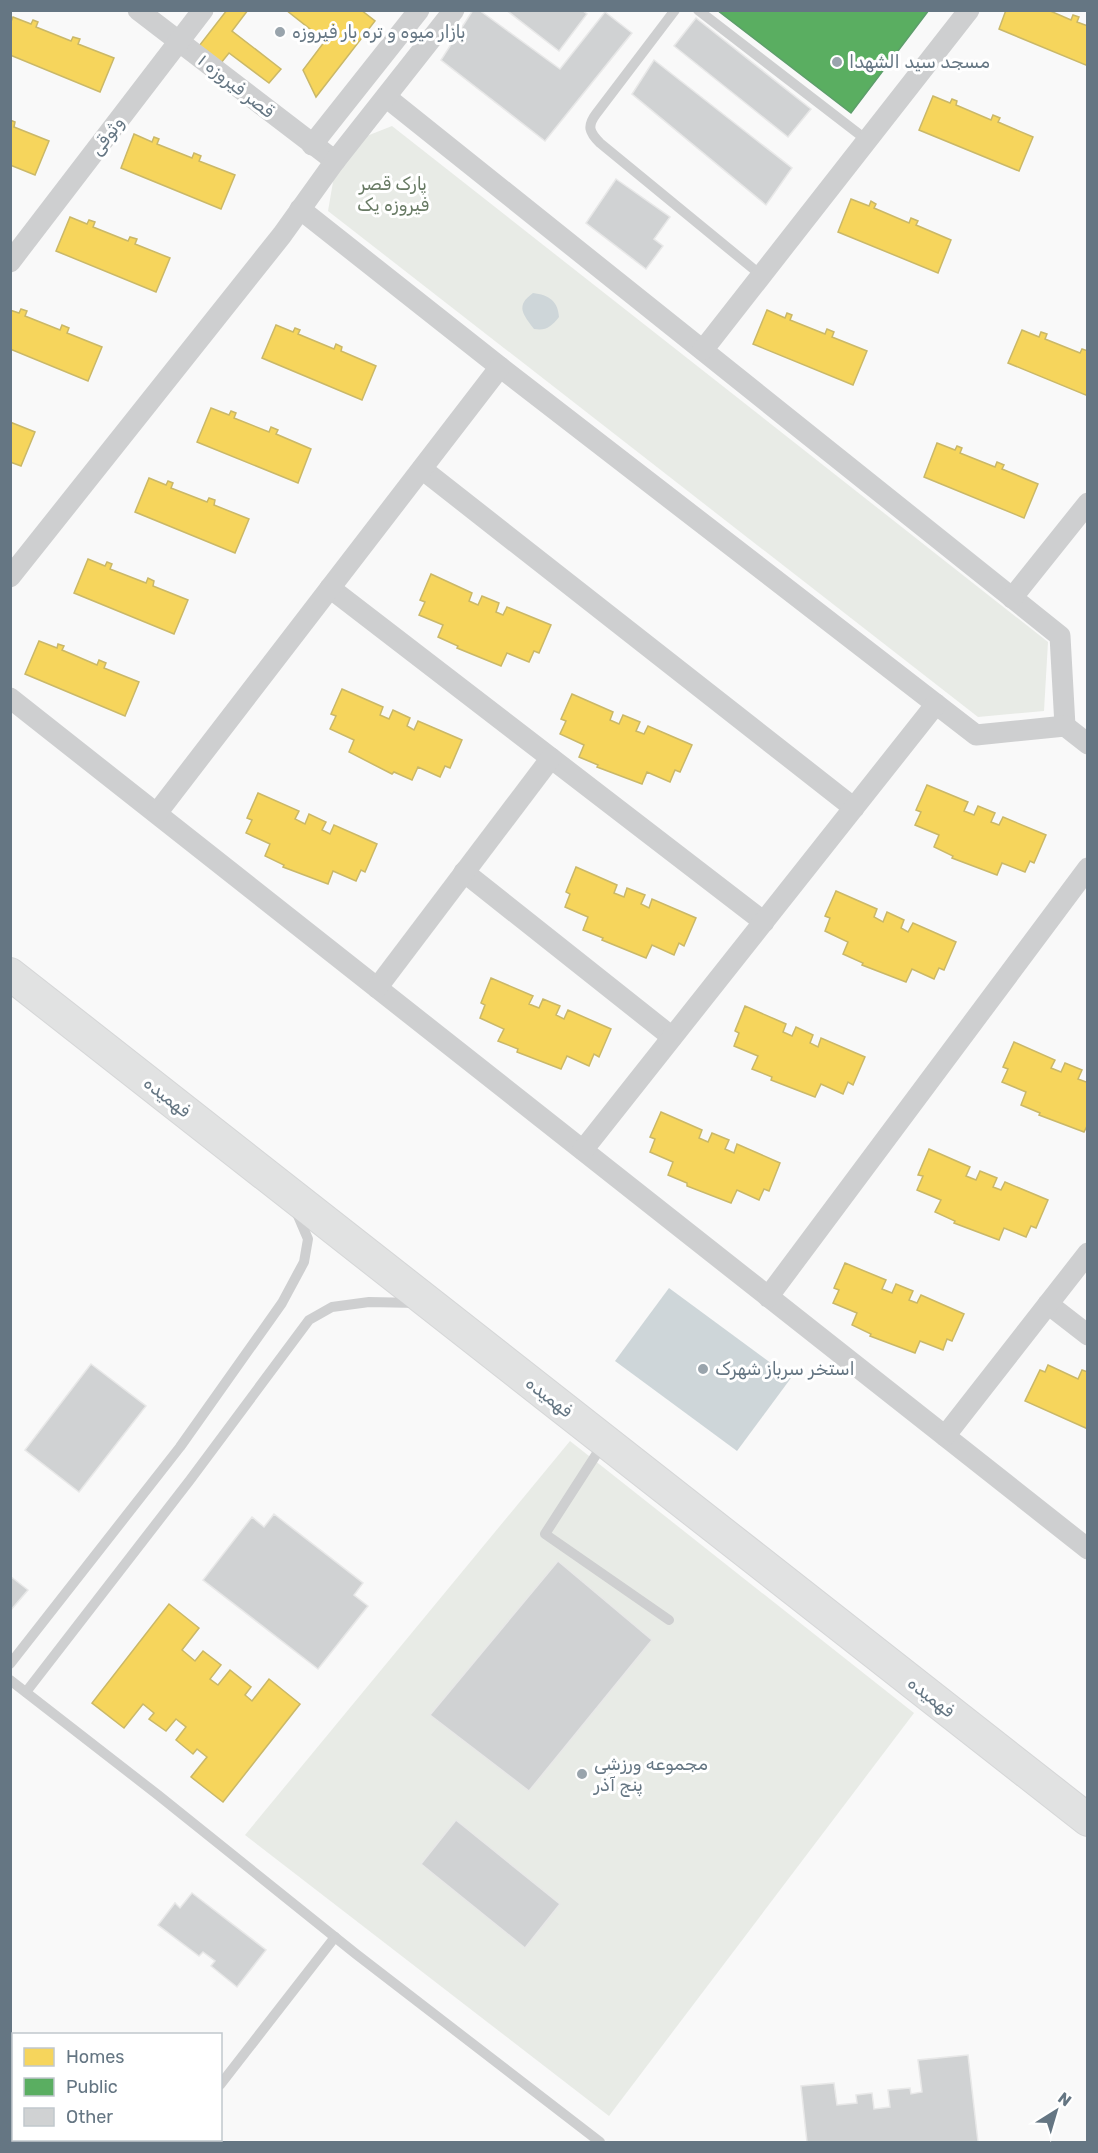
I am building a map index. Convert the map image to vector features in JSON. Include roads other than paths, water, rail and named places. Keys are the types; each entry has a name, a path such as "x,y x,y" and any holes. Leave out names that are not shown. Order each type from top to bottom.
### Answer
{"main road":[{"name":"فهمیده","path":"10,974 1081,1815"}],"street":[{"name":"قصر فیروزه ۱","path":"138,10 335,161"},
{"name":"وثوقی","path":"10,262 203,10"},
{"path":"312,145 419,10"},
{"path":"10,577 454,10"},
{"path":"703,351 969,10"},
{"path":"386,97 1060,636 1065,726"},
{"path":"300,209 500,367 976,735 1065,726 1088,744"},
{"path":"157,813 500,367"},
{"path":"422,469 854,808"},
{"path":"1012,598 1088,503"},
{"path":"330,588 764,922"},
{"path":"10,698 1088,1550"},
{"path":"583,1150 936,704"},
{"path":"377,988 550,758"},
{"path":"768,1297 1088,868"},
{"path":"464,872 672,1037"},
{"path":"945,1436 1088,1253"},
{"path":"1048,1304 1088,1335"}],"lane":[{"path":"675,10 596,114 589,128 600,143 762,276"},
{"path":"698,10 868,141"},
{"path":"10,1664 180,1447 282,1303 304,1262 308,1239 288,1192"},
{"path":"26,1692 190,1480 309,1320 332,1307 369,1302 430,1304"},
{"path":"605,1441 545,1534 669,1620"},
{"path":"10,1680 335,1937 600,2142"},
{"path":"222,2082 335,1937"}],"place":[{"name":"بازار میوه و تره بار فیروزه","path":"280,32"},
{"name":"مسجد سید الشهدا","path":"837,62"},
{"name":"استخر سرباز شهرک","path":"703,1369"},
{"name":"مجموعه ورزشی پنج آذر","path":"582,1774"}],"park label":[{"name":"پارک قصر فیروزه یک","path":"393,194"}]}
